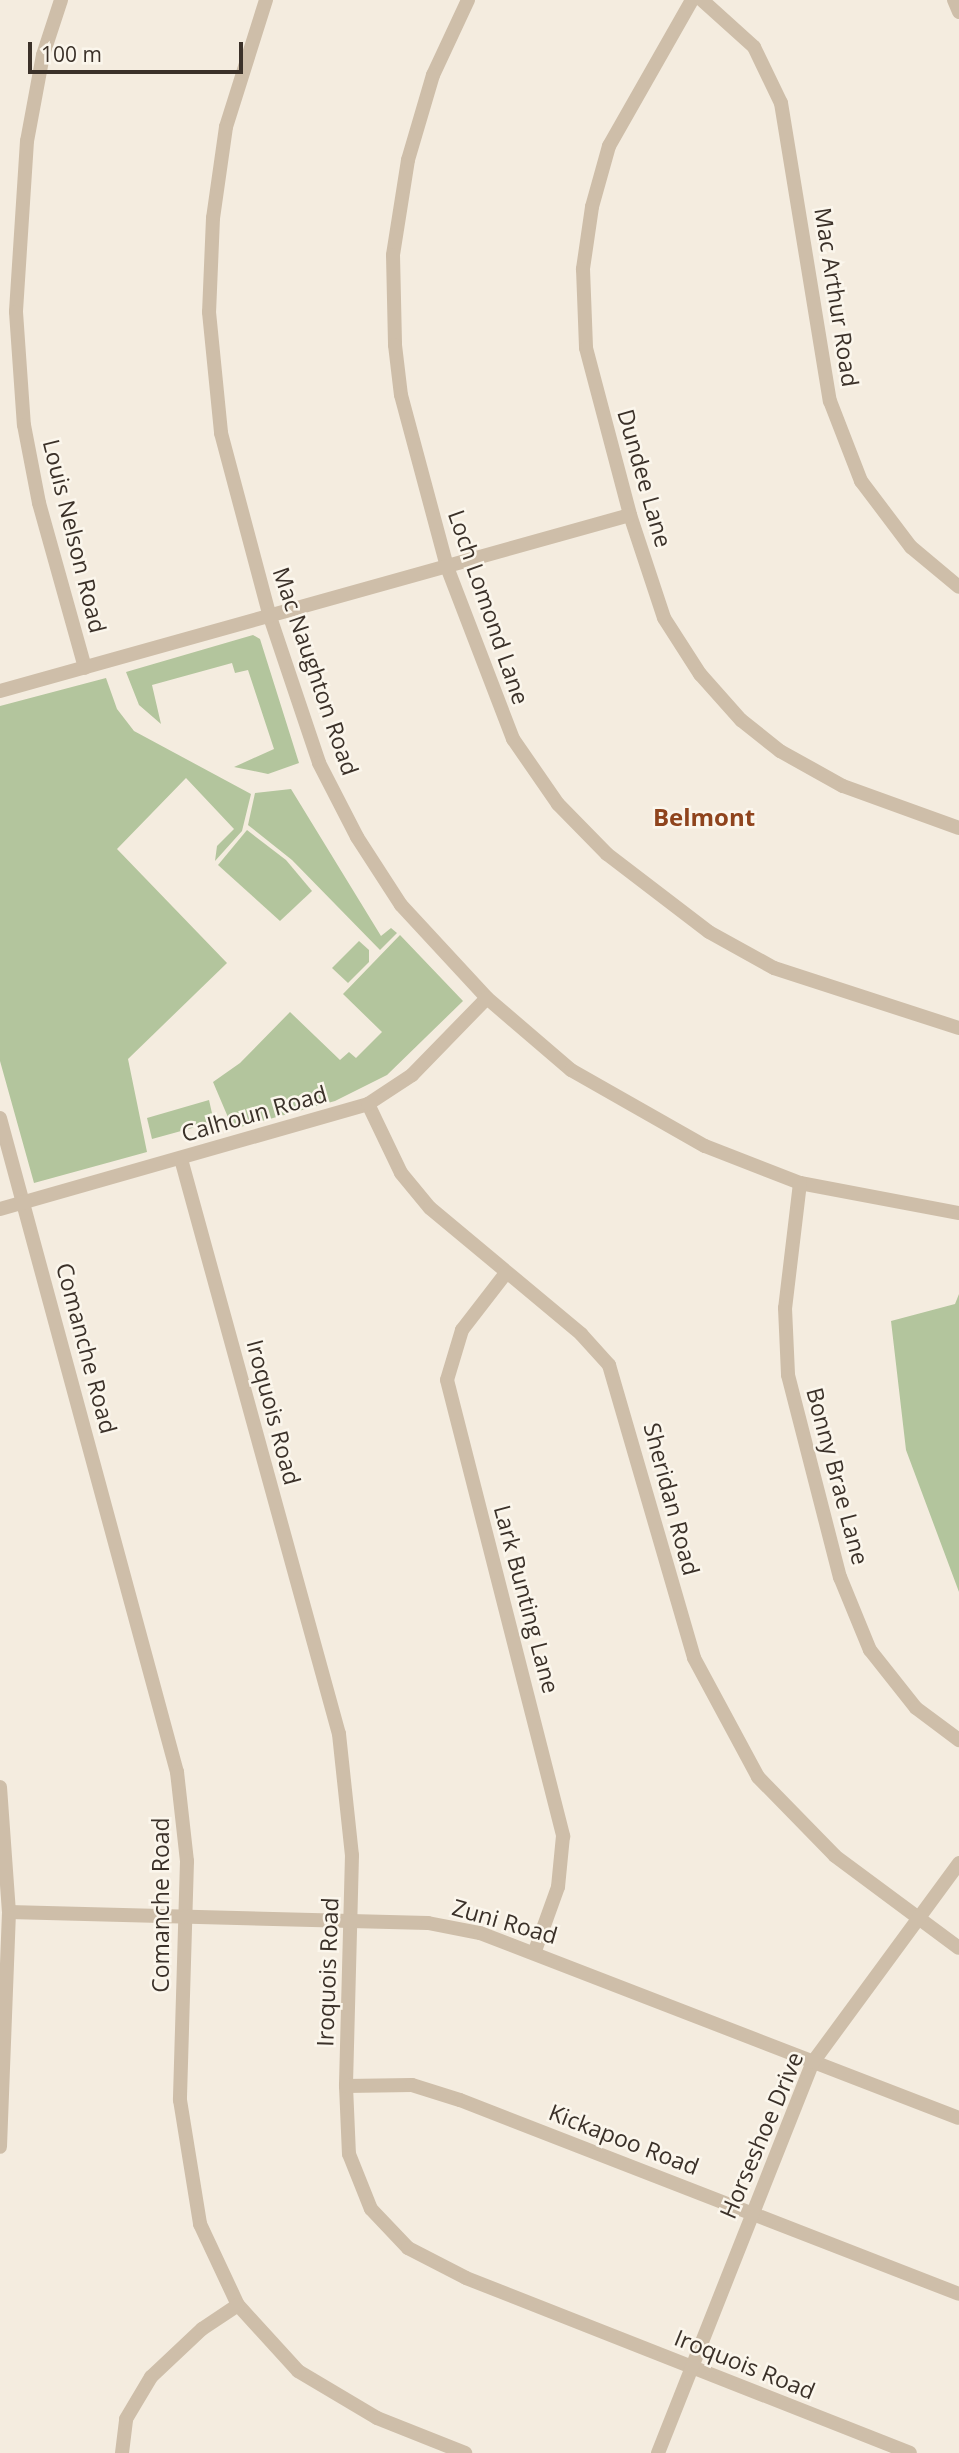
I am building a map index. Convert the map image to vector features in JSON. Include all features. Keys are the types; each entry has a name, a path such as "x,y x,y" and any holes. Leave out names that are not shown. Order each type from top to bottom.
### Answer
{"street":[{"name":"Louis Nelson Road","path":"61,0 43,55 27,141 16,312 24,425 39,503 85,668"},
{"name":"Mac Naughton Road","path":"266,0 226,127 213,218 209,312 221,433 269,614 319,763 357,837 401,905 487,998 571,1070 705,1146 800,1182 959,1213"},
{"name":"Loch Lomond Lane","path":"468,0 433,75 408,160 393,256 401,395 447,567 513,739 558,804 607,854 709,932 774,968 959,1028"},
{"name":"Dundee Lane","path":"692,0 609,146 592,207 583,269 586,348 630,515 664,618 700,674 741,720 780,751 843,786 959,828"},
{"name":"Mac Arthur Road","path":"702,0 754,47 781,103 830,401 861,481 911,547 959,587"},
{"path":"954,0 959,12"},
{"path":"0,691 630,515"},
{"name":"Calhoun Road","path":"0,1209 368,1104 412,1075 487,998"},
{"name":"Sheridan Road","path":"368,1104 410,1185 506,1273 582,1334 609,1365 694,1658 752,1767 809,1833 959,1948"},
{"name":"Comanche Road","path":"0,1118 170,1738 184,1813 186,1916 180,2100 187,2165 200,2224 239,2305 298,2371 377,2418 465,2453"},
{"name":"Iroquois Road","path":"180,1159 339,1734 349,1791 352,1921 346,2087 349,2154 371,2209 408,2248 466,2278 910,2453"},
{"name":"Bonny Brae Lane","path":"800,1182 785,1308 788,1375 840,1577 870,1650 916,1708 959,1740"},
{"name":"Lark Bunting Lane","path":"506,1273 461,1330 447,1380 564,1836 558,1887 535,1951"},
{"path":"0,1787 9,1912 0,2147"},
{"name":"Horseshoe Drive","path":"657,2453 813,2062 959,1863"},
{"name":"Zuni Road","path":"9,1912 428,1923 535,1951 959,2118"},
{"name":"Kickapoo Road","path":"346,2087 412,2085 448,2096 959,2294"},
{"path":"122,2453 126,2419 150,2377 202,2329 239,2305"}],"green space":[{"path":"253,635 260,639 299,763 268,774 234,767 274,749 248,670 235,673 232,663 152,685 161,724 139,705 126,672"},
{"path":"106,678 117,709 134,731 251,794 242,831 215,861 217,846 234,829 186,778 117,849 227,963 128,1059 147,1152 34,1183 0,1061 0,706"},
{"path":"291,789 381,936 391,928 397,933 380,950 292,860 248,825 255,793"},
{"path":"247,830 286,860 312,891 280,921 218,865"},
{"path":"400,935 463,1001 387,1075 335,1101 233,1129 213,1082 240,1063 290,1012 340,1060 349,1052 356,1058 382,1032 343,994"},
{"path":"359,941 369,950 369,962 348,983 332,968"},
{"path":"209,1100 214,1122 152,1139 147,1118"},
{"path":"959,1294 959,1592 906,1450 891,1321 955,1304"}],"district":[{"name":"Belmont","path":"704,817"}]}
